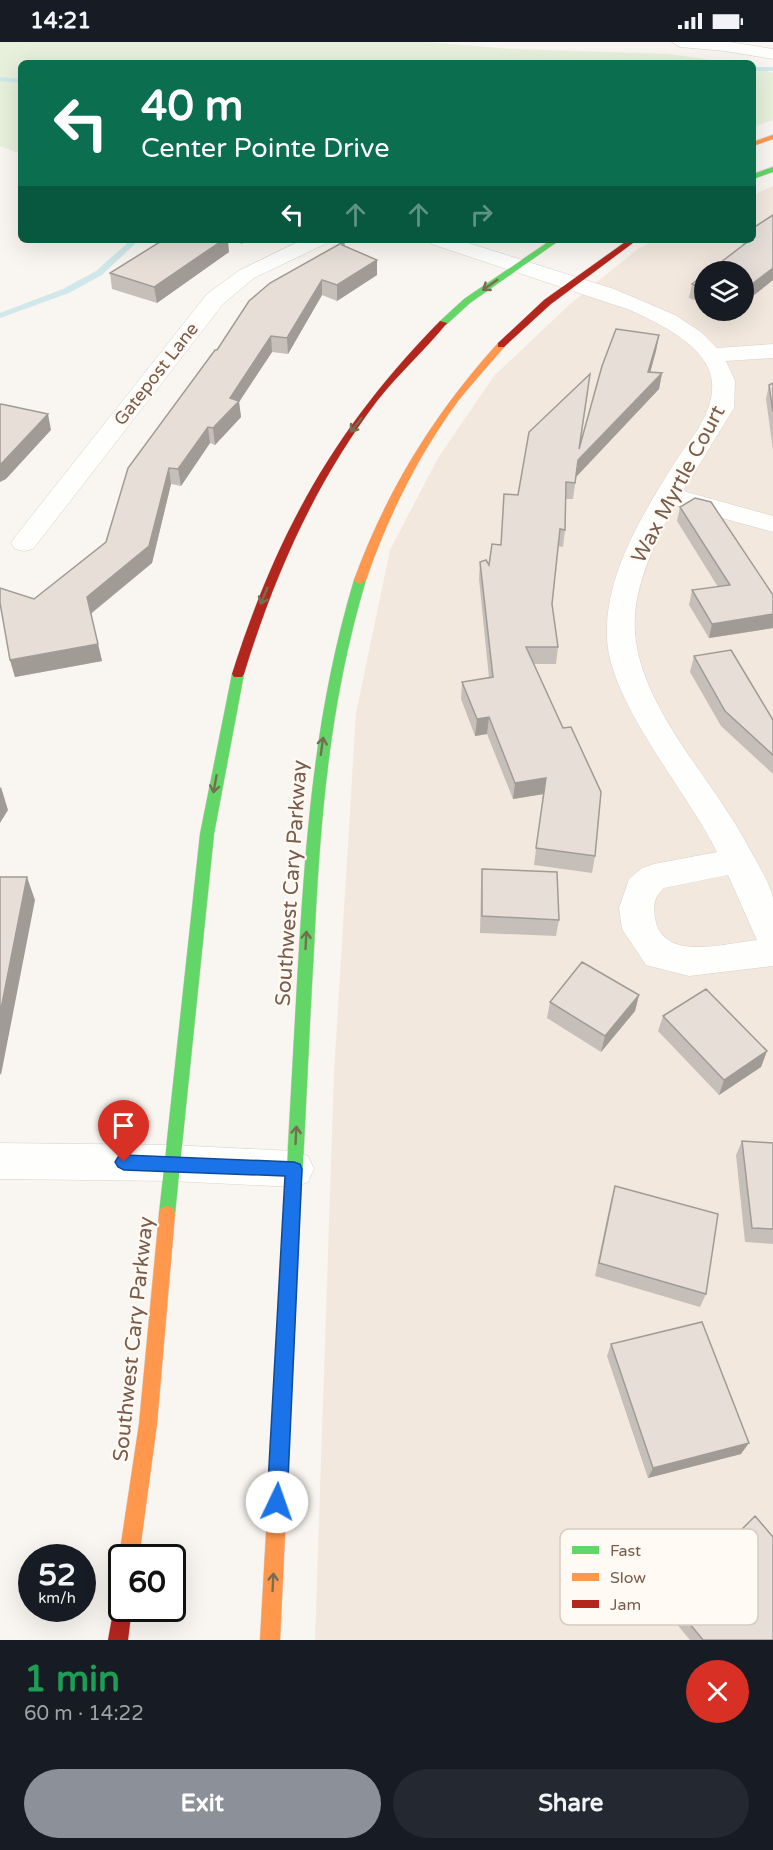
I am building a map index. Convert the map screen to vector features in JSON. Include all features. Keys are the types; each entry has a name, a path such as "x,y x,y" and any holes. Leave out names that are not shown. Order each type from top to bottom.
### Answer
{"main road":[{"path":"756,143 773,137"},
{"path":"756,176 773,169"},
{"name":"Southwest Cary Parkway","path":"131,1544 148,1424 171,1162 207,834 236,681 252,623 294,526 349,433 421,344 467,301 552,243"},
{"name":"Southwest Cary Parkway","path":"270,1640 312,819 330,689 356,588 390,503 416,451 471,375 533,313 569,282 628,243"},
{"path":"118,1640 120,1622"}],"street":[{"path":"680,42 773,54"},
{"name":"Gatepost Lane","path":"24,543 215,299 247,274 312,243"},
{"name":"Wax Myrtle Court","path":"448,243 633,303 663,316 682,328 711,355 720,369 725,397 722,408 668,495 630,574 620,616 620,642 627,668 644,705 723,832 773,936"},
{"path":"711,355 773,351"},
{"path":"668,495 773,524"},
{"path":"737,861 654,877 641,888 636,908 639,929 659,955 689,962 773,952"},
{"path":"0,1161 171,1162 294,1169"}],"shaded area":[{"path":"773,186 773,1640 315,1640 334,1073 356,713 390,550 438,458 494,376 570,304 639,248 650,243 756,243 756,194"}],"green space":[{"path":"0,42 427,42 510,49 668,54 713,60 18,60 18,153 0,146"},
{"path":"756,68 773,73 773,120 756,126"}],"building":[{"path":"773,215 773,268 754,282 754,261 722,261 746,243 756,243 756,226"},
{"path":"158,243 219,243 154,287 110,273"},
{"path":"341,243 377,260 337,285 322,280 287,338 271,336 230,398 239,401 213,428 208,427 178,469 169,468 149,546 87,597 98,644 10,660 0,603 0,588 34,599 106,542 128,468 217,350 249,301 270,283"},
{"path":"616,329 659,335 648,372 662,373 578,460 575,483 566,482 565,530 560,529 552,604 558,647 526,647 563,728 571,727 601,792 595,856 536,848 546,778 515,783 489,717 477,719 462,682 493,677 480,562 486,560 489,565 492,544 501,545 504,494 518,495 529,432 590,374 579,449 602,366"},
{"path":"773,383 773,412 769,385"},
{"path":"0,405 48,414 0,464"},
{"path":"695,498 711,502 773,595 773,614 712,624 692,590 730,585 680,507"},
{"path":"731,650 773,720 773,755 725,711 694,656"},
{"path":"482,869 557,872 559,920 482,916"},
{"path":"0,877 27,877 0,1014"},
{"path":"582,962 639,995 605,1036 550,1002"},
{"path":"706,989 767,1051 724,1080 663,1016"},
{"path":"742,1141 773,1143 773,1229 752,1228"},
{"path":"615,1186 718,1214 706,1294 599,1263"},
{"path":"702,1322 749,1443 653,1468 611,1344"},
{"path":"755,1516 773,1537 773,1640 703,1640 691,1625 758,1625 758,1529 742,1529"}],"waterway":[{"path":"756,69 773,69"},
{"path":"0,79 18,81"},
{"path":"0,316 66,291 99,273 132,243"}],"traffic: fast":[{"path":"756,176 773,169"},
{"path":"443,323 467,301 552,243"},
{"path":"293,1199 316,803 336,668 360,580"},
{"path":"167,1214 207,834 238,674"}],"traffic: slow":[{"path":"756,143 773,137"},
{"path":"360,580 385,515 417,455 456,398 501,345"},
{"path":"270,1640 293,1199"},
{"path":"131,1544 148,1424 167,1214"}],"traffic: jam":[{"path":"501,345 548,302 629,243"},
{"path":"238,674 271,577 317,485 344,441 374,399 407,359 443,323"},
{"path":"118,1640 120,1622"}],"route":[{"path":"124,1162 171,1162 294,1169 277,1502"}]}
